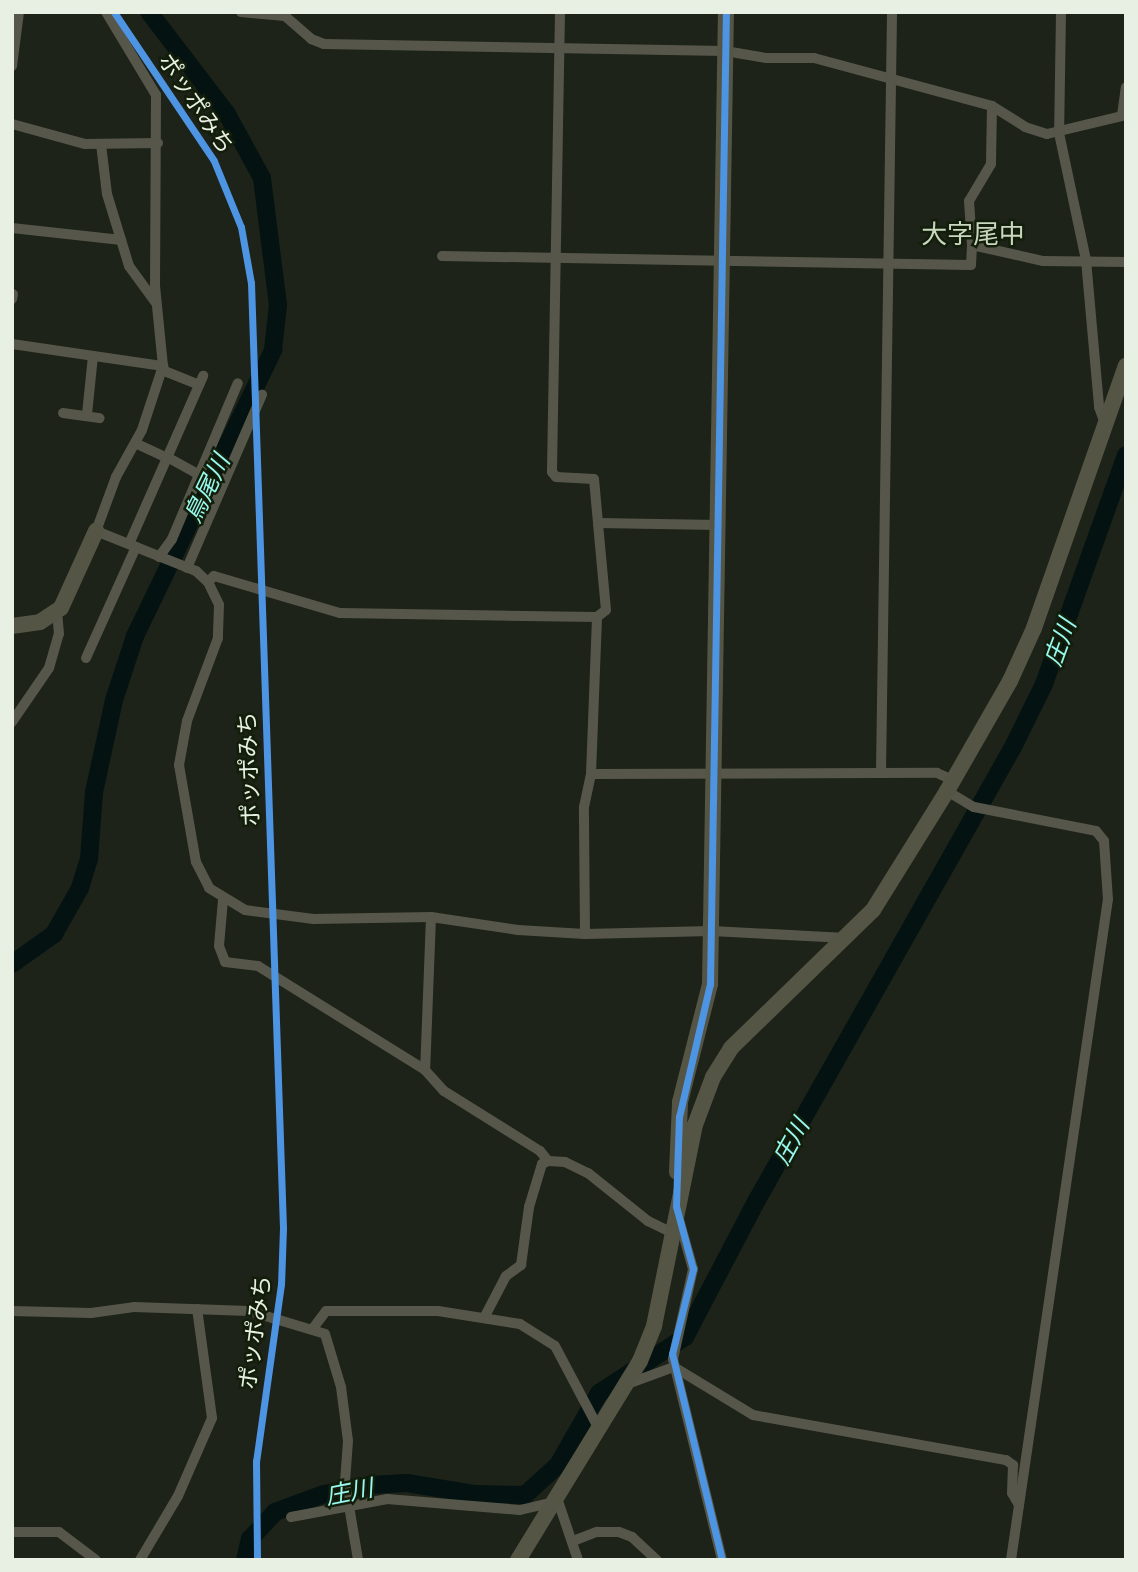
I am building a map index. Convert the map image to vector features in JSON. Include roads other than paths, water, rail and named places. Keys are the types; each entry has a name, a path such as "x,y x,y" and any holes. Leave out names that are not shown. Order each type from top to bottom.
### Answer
{"street":[{"path":"12,66 19,12"},
{"path":"12,722 33,695 55,654 57,612 96,531 116,477 135,443 163,368 157,304 158,142 155,89 129,55 106,12"},
{"path":"241,12 292,19 311,39 324,44 725,51 766,58 814,58 892,82 992,106 1025,127 1059,133 1124,115 1126,87"},
{"path":"208,582 214,576 340,613 597,617 606,610 594,480 556,477 552,472 558,258 560,12"},
{"path":"722,1560 674,1367 674,1343 693,1269 676,1206 680,1102 710,984 726,12"},
{"path":"881,772 892,12"},
{"path":"1061,12 1059,133 1086,260 1099,407 1106,426"},
{"path":"442,256 971,265 969,201 991,164 992,106"},
{"path":"12,124 75,142 158,142"},
{"path":"101,144 107,194 129,266 157,304"},
{"path":"12,228 121,240"},
{"path":"972,245 1043,261 1126,262"},
{"path":"12,344 163,368 201,381 86,657"},
{"path":"87,414 93,356"},
{"path":"517,1560 558,1501 630,1383 654,1326 676,1206 701,1108 731,1048 846,938 899,872 950,786 1010,681 1034,628 1126,366"},
{"path":"162,558 238,383"},
{"path":"185,567 262,395"},
{"path":"63,413 87,414 100,418"},
{"path":"135,443 199,475"},
{"path":"598,523 718,525"},
{"path":"96,531 185,567 208,582 219,605 220,628 185,729 180,778 196,862 202,879 223,900 245,910 303,918 431,918 518,930 585,934 712,931 846,938"},
{"path":"12,626 40,622 57,612"},
{"path":"585,934 584,807 591,774 597,617"},
{"path":"591,774 937,773 974,807 1096,831 1104,841 1106,913 1011,1560"},
{"path":"223,900 219,946 225,962 258,966 363,1034 417,1061 444,1091 540,1152 548,1161"},
{"path":"425,1070 431,918"},
{"path":"680,1102 688,1117 701,1108"},
{"path":"484,1318 506,1276 521,1265 529,1207 542,1164 548,1161 565,1162 588,1173 648,1222 671,1232"},
{"path":"140,1560 178,1496 212,1418 197,1309"},
{"path":"12,1311 249,1311 314,1327 325,1334 332,1349 341,1387 348,1441 347,1504 358,1560"},
{"path":"314,1327 326,1311 438,1311 520,1324 555,1346 600,1431"},
{"path":"674,1367 753,1415 1006,1460 1013,1465 1012,1493 1019,1505"},
{"path":"630,1383 674,1367"},
{"path":"291,1517 347,1504 412,1499 520,1510 558,1501"},
{"path":"558,1501 578,1560"},
{"path":"12,1532 59,1532 96,1560"},
{"path":"573,1541 597,1532 620,1532 657,1560"}],"waterway":[{"name":"鳥尾川","path":"12,964 54,934 80,888 89,859 94,792 114,700 135,636 273,350 278,305 262,178 227,114 149,12"},
{"name":"庄川","path":"245,1560 250,1539 275,1512 324,1494 370,1485 407,1483 475,1494 525,1495 558,1465 599,1393 685,1337 757,1200 1013,747 1044,684 1126,455"}],"district":[{"name":"大字尾中","path":"973,234"}]}
